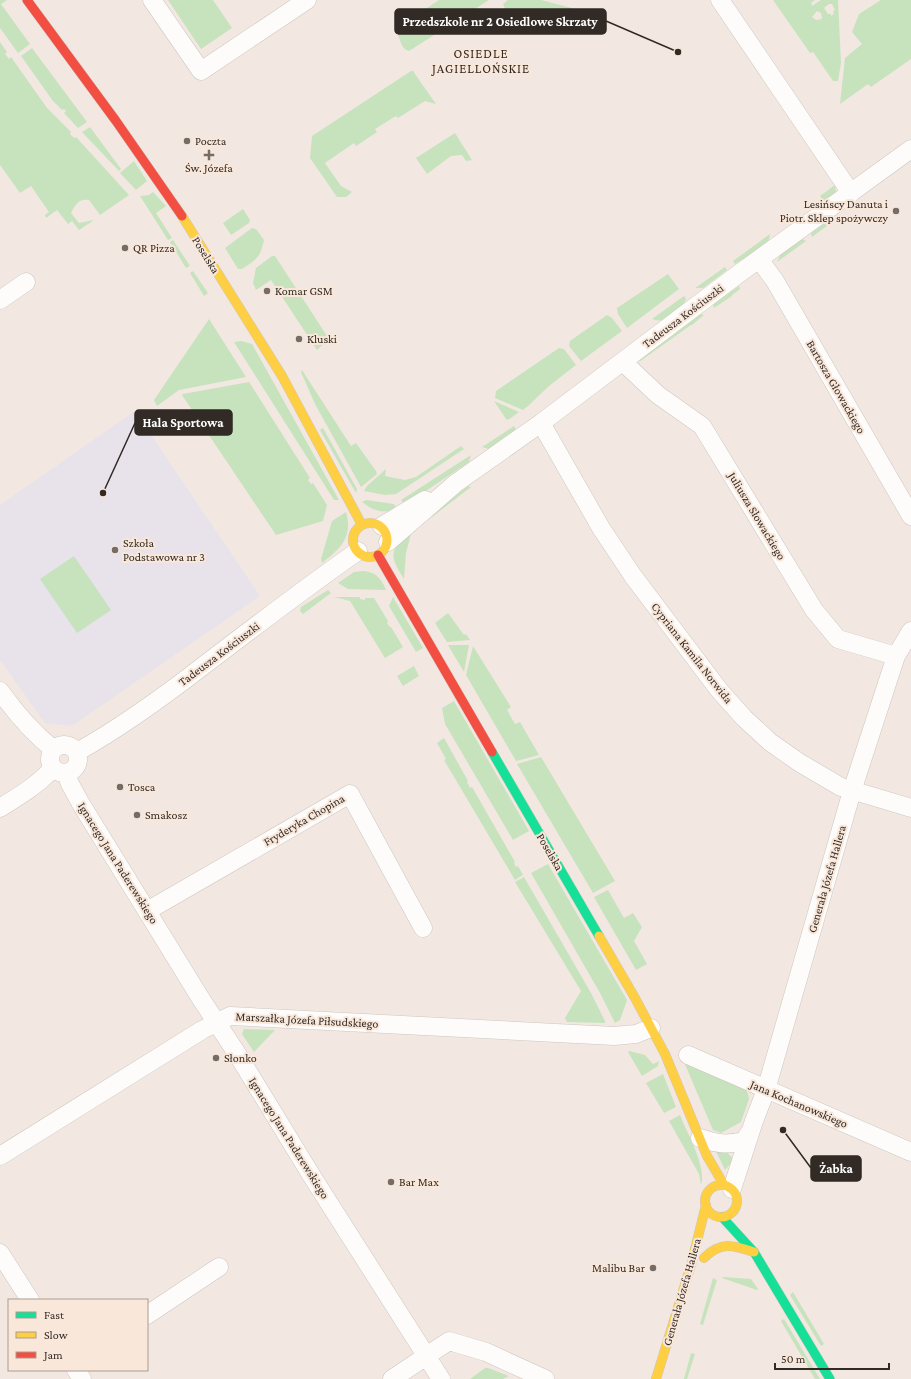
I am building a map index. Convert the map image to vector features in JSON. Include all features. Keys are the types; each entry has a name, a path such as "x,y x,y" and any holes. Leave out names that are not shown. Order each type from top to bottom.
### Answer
{"street":[{"name":"Poselska","path":"27,0 116,121 186,223 282,376 362,524"},
{"path":"152,0 201,71 307,0"},
{"path":"720,0 851,193"},
{"name":"Tadeusza Kościuszki","path":"383,541 456,483 541,423 698,304 911,149"},
{"name":"Bartosza Głowackiego","path":"759,259 775,281 911,516"},
{"path":"0,300 26,282"},
{"name":"Juliusza Słowackiego","path":"623,362 658,395 702,426 814,610 838,639 896,656"},
{"name":"Cypriana Kamila Norwida","path":"541,423 601,528 633,576 719,690 744,718 770,742 826,779 852,791 911,808"},
{"path":"372,522 383,541 367,557 355,547 353,537 362,524 372,522"},
{"name":"Poselska","path":"383,541 665,1054 707,1156 731,1192 742,1219"},
{"name":"Tadeusza Kościuszki","path":"78,752 104,738 146,710 325,574 358,551"},
{"name":"Generała Józefa Hallera","path":"731,1192 751,1130 766,1090 852,791 896,656 911,631"},
{"path":"0,691 31,728 53,749"},
{"path":"0,808 27,791 46,776 60,771 73,771 77,766 79,759 78,752 69,745 63,744 53,749 50,759 60,771"},
{"name":"Ignacego Jana Paderewskiego","path":"60,771 70,784 216,1022 441,1379"},
{"name":"Fryderyka Chopina","path":"147,911 350,794 423,928"},
{"name":"Marszałka Józefa Piłsudskiego","path":"0,1156 216,1022 230,1016 614,1036 636,1034 651,1028"},
{"name":"Jana Kochanowskiego","path":"688,1055 911,1152"},
{"name":"Generała Józefa Hallera","path":"700,1138 716,1144 730,1144 744,1141 751,1130"},
{"name":"Poselska","path":"706,1194 707,1156"},
{"path":"719,1219 732,1212 731,1192 714,1186 706,1194 706,1205 712,1213 754,1252"},
{"name":"Generała Józefa Hallera","path":"656,1379 691,1265 706,1205"},
{"path":"746,1232 754,1252 830,1379"},
{"name":"Generała Józefa Hallera","path":"701,1268 710,1240"},
{"name":"Generała Józefa Hallera","path":"704,1258 714,1249 726,1247 738,1247 754,1252"},
{"path":"0,1253 29,1299"},
{"path":"148,1314 219,1267"},
{"path":"392,1379 449,1341 486,1352 545,1379"}],"shaded area":[{"name":"Szkoła Podstawowa nr 3","path":"135,411 260,596 72,726 45,723 0,660 0,505"}],"green space":[{"path":"0,0 7,0 1,4 30,44 18,53 0,28"},
{"path":"168,0 213,0 232,28 201,49"},
{"path":"439,0 489,0 409,51 406,50 403,47 398,35 403,24"},
{"path":"508,0 541,0 572,8 572,13 570,20 565,25 553,31 549,22 531,32 520,31 511,21 503,4"},
{"path":"773,0 815,0 811,3 812,6 821,0 838,0 841,63 838,81 833,81 813,52 810,53","holes":["829,4 832,4 835,10 833,11 834,14 831,16 831,14 828,14 824,8","817,11 821,13 822,19 816,20 812,17"]},
{"path":"881,0 911,0 911,59 871,87 868,84 840,104 845,58 862,44 852,32 859,14"},
{"path":"0,42 7,52 5,54 9,59 11,57 47,108 71,132 70,134 74,138 76,137 129,195 100,215 89,200 80,201 71,213 79,223 94,220 79,230 72,221 68,224 57,210 46,218 45,215 49,212 31,186 20,193 0,165"},
{"path":"32,48 87,122 78,128 64,113 66,111 64,109 62,110 53,101 21,56"},
{"path":"413,71 436,104 425,101 398,118 396,116 375,129 377,132 356,146 354,143 325,163 341,186 352,192 346,197 337,197 310,158 312,136"},
{"path":"90,127 121,169 119,171 82,132"},
{"path":"455,133 472,160 466,161 462,155 451,156 427,174 416,158"},
{"path":"134,161 147,181 136,190 120,173"},
{"path":"835,185 836,193 826,204 820,196"},
{"path":"153,192 166,206 156,213 172,238 168,240 140,196 149,195"},
{"path":"243,209 250,220 249,223 231,235 223,223"},
{"path":"827,221 831,223 812,237 811,233"},
{"path":"252,228 256,229 264,240 261,251 257,258 242,269 238,269 225,248"},
{"path":"770,234 769,240 762,249 735,264 733,261"},
{"path":"802,239 806,241 777,262 780,255"},
{"path":"173,240 190,266 186,268 170,242"},
{"path":"272,256 275,256 329,339 317,350 271,280 256,290 253,283 256,268"},
{"path":"725,267 727,270 703,288 695,288"},
{"path":"193,271 208,293 204,296 190,273"},
{"path":"668,274 679,289 627,328 618,314 617,308"},
{"path":"739,286 740,289 714,308 713,304"},
{"path":"684,296 686,298 684,304 670,318 661,321 652,319"},
{"path":"700,314 704,315 639,362 641,357"},
{"path":"607,315 612,318 622,331 581,361 569,346 570,341"},
{"path":"209,319 246,377 179,390 157,406 154,400"},
{"path":"241,341 252,344 339,500 334,500 234,342"},
{"path":"559,348 564,349 576,365 549,386 523,410 495,398 496,391"},
{"path":"302,370 351,446 356,443 376,471 377,474 361,487 315,404 301,372"},
{"path":"249,382 310,478 308,480 311,484 313,483 327,505 323,521 276,535 182,395"},
{"path":"494,401 519,412 508,420"},
{"path":"514,426 516,430 489,449 482,447"},
{"path":"323,428 357,489 356,493 320,430"},
{"path":"461,446 464,449 396,494 385,495 364,491 367,486 386,469 385,476 405,480 416,477"},
{"path":"471,455 469,462 405,505 401,500"},
{"path":"468,486 471,487 432,517 432,514"},
{"path":"366,500 394,504 397,509 392,511 379,511 370,508 362,502"},
{"path":"346,512 348,528 344,541 335,552 322,563 321,559 332,521"},
{"path":"412,530 406,553 404,579 395,563 394,552"},
{"path":"74,556 111,610 77,633 40,579"},
{"path":"363,571 378,576 386,590 348,589 338,583 354,572"},
{"path":"328,590 331,593 303,614 300,611 301,607"},
{"path":"334,597 360,597 360,599 365,600 365,598 374,598 388,621 387,623 403,647 385,658 350,601"},
{"path":"393,597 423,648 416,652 389,606"},
{"path":"448,613 464,635 466,634 470,640 447,642 435,623"},
{"path":"448,645 469,645 464,672"},
{"path":"473,646 511,707 507,710 515,724 520,722 539,755 516,761 466,675"},
{"path":"414,666 419,676 403,686 397,676"},
{"path":"454,701 529,831 513,840 445,724 442,708"},
{"path":"444,738 468,781 467,782 470,788 472,787 515,862 516,867 518,866 523,875 515,880 444,760 446,759 437,743"},
{"path":"541,757 615,881 593,893 517,764"},
{"path":"548,864 627,1000 620,1020 615,1023 600,993 531,873"},
{"path":"524,877 591,993 605,1023 567,1022 565,1018 581,991 515,882"},
{"path":"608,890 624,918 633,913 642,927 634,941 647,964 636,970 594,897"},
{"path":"244,1029 275,1030 254,1052 242,1034"},
{"path":"628,1052 645,1055 653,1064 659,1061 658,1066 642,1076"},
{"path":"684,1062 746,1090 749,1099 741,1122 721,1133 713,1130"},
{"path":"663,1074 676,1107 664,1113 646,1083"},
{"path":"680,1115 699,1160 702,1178 701,1185 699,1174 669,1121"},
{"path":"715,1149 725,1150 734,1160 725,1170"},
{"path":"713,1278 717,1280 703,1325 700,1324"},
{"path":"722,1278 751,1279 758,1289 757,1290"},
{"path":"793,1292 824,1344 821,1346 790,1295"},
{"path":"784,1319 820,1379 815,1379 781,1321"},
{"path":"691,1353 695,1354 687,1379 684,1379"},
{"path":"485,1368 509,1376 503,1379 470,1379"}],"traffic: fast":[{"path":"492,752 599,936"},
{"path":"722,1217 754,1252 830,1379"}],"traffic: slow":[{"path":"182,216 282,376 362,525"},
{"path":"367,523 373,523 377,524 384,530 387,540 386,547 380,554 373,557 367,557 363,556 356,550 353,543 353,537 354,533 360,526 367,523"},
{"path":"599,936 665,1054 707,1156 724,1185"},
{"path":"718,1185 724,1185 734,1192 737,1201 736,1207 730,1214 724,1217 718,1217 708,1210 705,1204 705,1198 712,1188 718,1185"},
{"path":"656,1379 691,1265 706,1205"},
{"path":"704,1258 716,1249 728,1246 754,1252"}],"traffic: jam":[{"path":"27,0 116,121 182,216"},
{"path":"378,555 492,752"}],"place":[{"name":"Przedszkole nr 2 Osiedlowe Skrzaty","path":"678,52"},
{"name":"Poczta","path":"187,141"},
{"name":"Św. Józefa","path":"209,155"},
{"name":"Lesińscy Danuta i Piotr. Sklep spożywczy","path":"896,211"},
{"name":"QR Pizza","path":"125,248"},
{"name":"Komar GSM","path":"267,291"},
{"name":"Kluski","path":"299,339"},
{"name":"Hala Sportowa","path":"103,493"},
{"name":"Szkoła Podstawowa nr 3","path":"115,550"},
{"name":"Tosca","path":"120,787"},
{"name":"Smakosz","path":"137,815"},
{"name":"Słonko","path":"216,1058"},
{"name":"Żabka","path":"783,1130"},
{"name":"Bar Max","path":"391,1182"},
{"name":"Malibu Bar","path":"653,1268"}],"district":[{"name":"OSIEDLE JAGIELLOŃSKIE","path":"481,60"}]}
